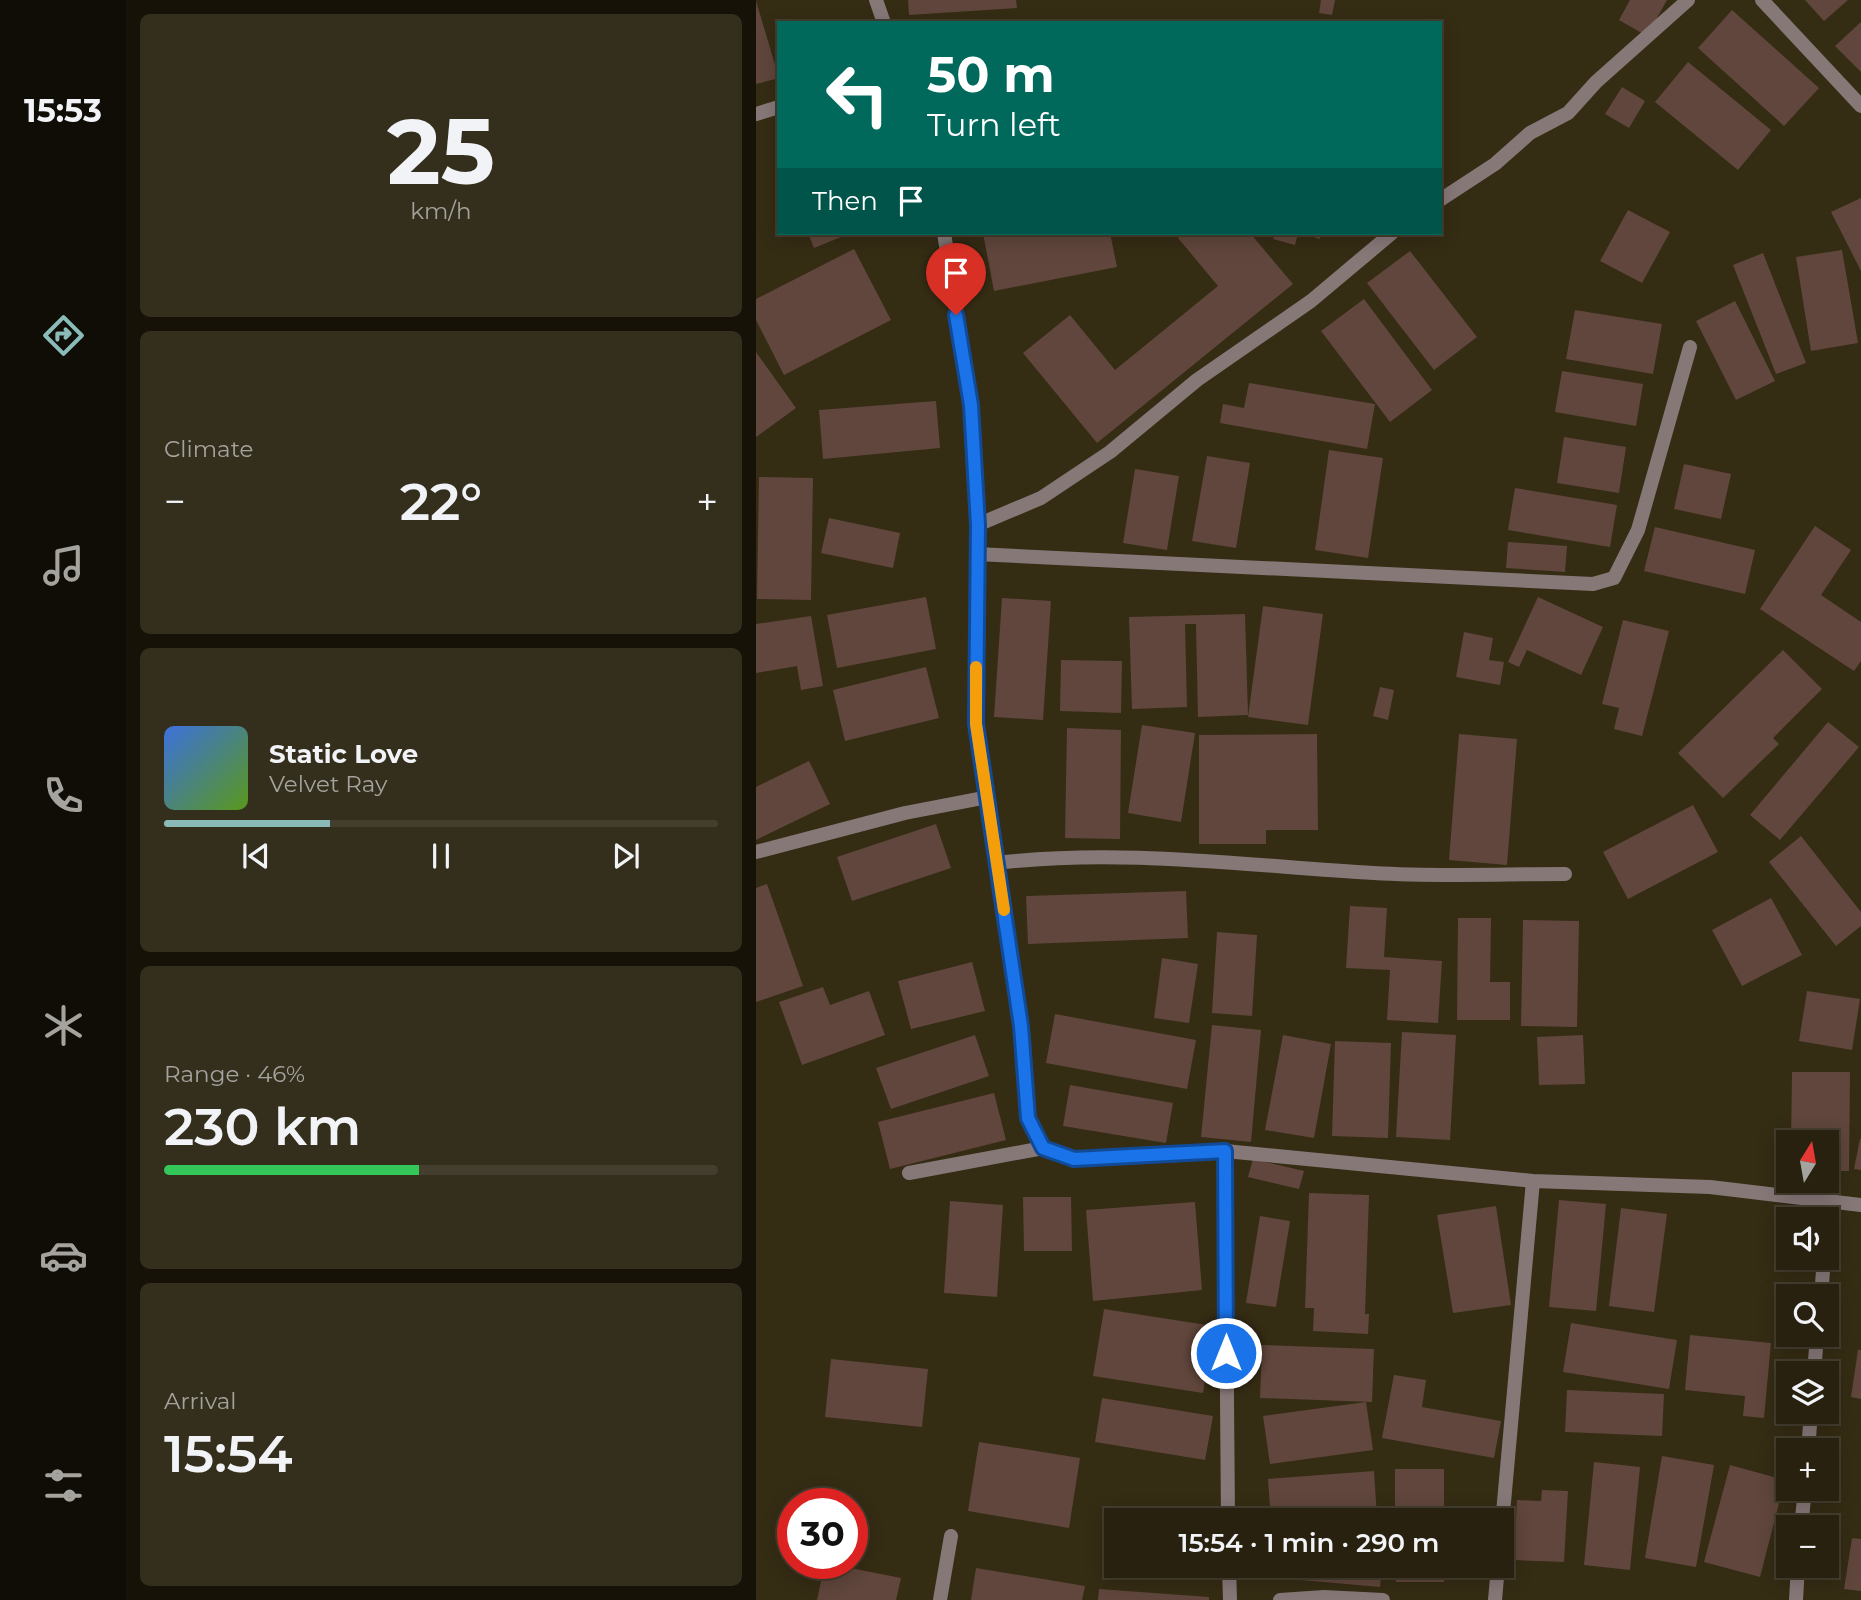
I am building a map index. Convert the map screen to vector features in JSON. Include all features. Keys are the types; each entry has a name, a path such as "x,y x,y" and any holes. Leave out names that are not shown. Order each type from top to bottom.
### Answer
{"street":[{"path":"876,0 883,21"},
{"path":"1442,199 1495,164 1530,133 1568,113 1596,82 1688,0"},
{"path":"1762,0 1861,106"},
{"path":"756,114 777,108"},
{"path":"944,235 971,405 978,525 976,724 1021,1026 1028,1118 1043,1148"},
{"path":"978,525 1041,498 1110,452 1197,380 1311,301 1390,235"},
{"path":"976,554 1593,584 1614,578 1637,530 1690,347"},
{"path":"756,852 905,813 988,797"},
{"path":"998,863 1041,858 1195,862 1376,874 1565,874"},
{"path":"909,1172 1043,1148 1074,1159 1225,1151 1533,1181 1710,1186 1861,1205"},
{"path":"1225,1151 1228,1508"},
{"path":"1503,1508 1533,1181"},
{"path":"1828,1207 1829,1199"},
{"path":"940,1600 951,1536"},
{"path":"1229,1578 1230,1600"},
{"path":"1494,1600 1497,1578"},
{"path":"1796,1600 1797,1578"},
{"path":"1280,1600 1324,1597 1383,1600"}],"building":[{"path":"908,0 1016,0 1017,8 909,15"},
{"path":"1321,0 1335,0 1332,15 1319,13"},
{"path":"1630,0 1667,0 1647,36 1619,20"},
{"path":"1805,0 1848,0 1824,21"},
{"path":"756,1 777,79 756,84"},
{"path":"1732,10 1819,88 1784,126 1698,48"},
{"path":"1861,22 1861,72 1835,46"},
{"path":"1688,62 1771,130 1738,170 1655,102"},
{"path":"1622,87 1645,101 1629,128 1605,114"},
{"path":"1861,198 1861,271 1831,212"},
{"path":"1628,210 1670,232 1642,283 1600,261"},
{"path":"809,235 846,235 814,248"},
{"path":"983,235 1110,235 1117,267 994,291"},
{"path":"1182,235 1252,235 1293,284 1097,443 1023,353 1070,315 1115,370 1218,286 1178,238"},
{"path":"1274,235 1298,235 1295,245 1273,239"},
{"path":"854,249 891,320 784,375 756,320 756,299"},
{"path":"1842,250 1858,343 1811,351 1796,257"},
{"path":"1410,251 1477,337 1434,370 1367,283"},
{"path":"1763,253 1806,363 1776,374 1733,265"},
{"path":"1364,299 1432,390 1390,422 1321,331"},
{"path":"1735,301 1775,381 1736,400 1696,321"},
{"path":"1575,310 1662,324 1653,374 1566,359"},
{"path":"756,352 796,408 756,437"},
{"path":"1562,371 1643,384 1636,426 1555,412"},
{"path":"1249,383 1375,404 1367,449 1220,423 1223,404 1244,408"},
{"path":"936,401 940,448 823,459 819,410"},
{"path":"1564,437 1626,447 1619,493 1557,483"},
{"path":"1329,450 1383,458 1368,558 1315,550"},
{"path":"1207,456 1250,463 1236,548 1192,541"},
{"path":"1684,464 1731,474 1721,519 1674,509"},
{"path":"1135,469 1179,476 1167,550 1123,543"},
{"path":"759,477 813,478 811,600 757,599"},
{"path":"1515,488 1617,505 1610,547 1508,530"},
{"path":"829,518 900,533 893,568 821,553"},
{"path":"1815,526 1851,550 1821,595 1861,622 1861,661 1854,671 1760,609"},
{"path":"1655,527 1755,550 1745,594 1644,571"},
{"path":"1508,542 1567,546 1565,572 1506,568"},
{"path":"926,597 936,649 837,668 827,615"},
{"path":"1538,597 1603,627 1581,675 1527,650 1519,667 1508,662"},
{"path":"1002,598 1051,601 1043,720 994,717"},
{"path":"1263,606 1323,614 1308,725 1248,717"},
{"path":"1245,614 1248,715 1198,717 1196,624 1185,624 1187,707 1132,709 1129,617"},
{"path":"811,616 823,686 801,690 797,666 756,673 756,624"},
{"path":"1623,620 1669,631 1642,736 1614,729 1619,708 1602,704"},
{"path":"1464,632 1493,638 1489,660 1504,662 1500,685 1456,677"},
{"path":"1783,650 1822,689 1773,738 1779,744 1723,798 1678,753"},
{"path":"1061,660 1122,661 1121,713 1060,711"},
{"path":"926,667 939,718 845,741 833,690"},
{"path":"1380,687 1394,690 1388,720 1373,716"},
{"path":"1828,722 1859,747 1780,840 1750,815"},
{"path":"1142,725 1195,733 1181,822 1128,813"},
{"path":"1067,728 1121,730 1120,839 1065,838"},
{"path":"1317,734 1318,830 1266,830 1266,844 1199,844 1199,735"},
{"path":"1459,734 1517,739 1507,865 1449,860"},
{"path":"809,761 830,804 756,840 756,787"},
{"path":"1693,805 1718,852 1628,899 1603,852"},
{"path":"936,824 951,868 852,901 837,857"},
{"path":"1801,836 1861,912 1861,926 1836,946 1769,862"},
{"path":"767,884 803,986 756,1002 756,888"},
{"path":"1186,891 1188,938 1028,944 1026,896"},
{"path":"1771,898 1802,955 1742,986 1712,930"},
{"path":"1350,906 1387,908 1384,957 1442,961 1438,1023 1387,1020 1390,970 1346,968"},
{"path":"1458,918 1491,918 1490,982 1510,982 1510,1020 1457,1020"},
{"path":"1523,920 1579,921 1577,1027 1521,1026"},
{"path":"1217,932 1257,935 1252,1016 1212,1013"},
{"path":"1162,958 1198,964 1189,1023 1154,1018"},
{"path":"972,962 985,1011 911,1029 898,981"},
{"path":"823,987 830,1005 869,991 885,1035 802,1065 779,1002"},
{"path":"1807,991 1860,999 1852,1050 1799,1041"},
{"path":"1055,1014 1196,1040 1187,1089 1046,1063"},
{"path":"1212,1025 1261,1030 1251,1142 1201,1137"},
{"path":"1402,1032 1456,1035 1450,1140 1396,1137"},
{"path":"975,1035 989,1076 891,1109 876,1068"},
{"path":"1283,1035 1331,1044 1314,1138 1265,1130"},
{"path":"1583,1035 1585,1084 1539,1085 1537,1037"},
{"path":"1335,1041 1391,1043 1388,1138 1332,1136"},
{"path":"1792,1072 1850,1072 1849,1171 1839,1171 1839,1130 1791,1130"},
{"path":"1070,1085 1173,1103 1166,1143 1063,1126"},
{"path":"994,1093 1006,1140 890,1169 878,1122"},
{"path":"1861,1139 1861,1170 1854,1169"},
{"path":"1253,1159 1304,1171 1299,1189 1248,1177"},
{"path":"1309,1193 1369,1195 1365,1314 1369,1314 1368,1334 1313,1331 1314,1308 1305,1308"},
{"path":"1023,1197 1071,1197 1072,1251 1024,1251"},
{"path":"1559,1200 1606,1204 1596,1311 1549,1307"},
{"path":"950,1201 1003,1205 997,1297 944,1293"},
{"path":"1195,1202 1202,1290 1093,1301 1086,1210"},
{"path":"1496,1206 1511,1305 1453,1313 1437,1215"},
{"path":"1621,1208 1667,1214 1654,1312 1609,1306"},
{"path":"1260,1216 1290,1221 1276,1307 1246,1303"},
{"path":"1104,1309 1213,1326 1203,1393 1093,1376"},
{"path":"1571,1323 1677,1340 1669,1389 1563,1372"},
{"path":"1690,1335 1771,1343 1764,1418 1743,1416 1745,1396 1685,1390"},
{"path":"1262,1345 1374,1349 1372,1402 1260,1398"},
{"path":"1858,1350 1861,1350 1861,1399 1851,1397"},
{"path":"831,1359 928,1369 922,1427 825,1417"},
{"path":"1394,1375 1426,1380 1422,1407 1501,1421 1494,1458 1382,1438"},
{"path":"1567,1390 1664,1394 1662,1436 1565,1432"},
{"path":"1102,1398 1213,1416 1205,1460 1095,1442"},
{"path":"1366,1402 1373,1450 1270,1464 1263,1416"},
{"path":"979,1442 1080,1458 1069,1528 968,1511"},
{"path":"1662,1456 1714,1465 1696,1567 1645,1558"},
{"path":"1594,1462 1640,1467 1630,1570 1584,1565"},
{"path":"1730,1465 1776,1478 1776,1501 1780,1501 1760,1577 1704,1562"},
{"path":"1395,1469 1444,1469 1444,1508 1395,1508"},
{"path":"1374,1471 1376,1508 1270,1508 1268,1479"},
{"path":"1542,1490 1568,1491 1564,1562 1514,1560 1517,1500 1541,1501"},
{"path":"1852,1538 1861,1539 1861,1591 1844,1589"},
{"path":"976,1568 1085,1586 1082,1600 971,1600"},
{"path":"868,1571 901,1578 896,1600 817,1600 822,1579 868,1579"},
{"path":"1277,1578 1381,1578 1380,1587"},
{"path":"1396,1578 1444,1578 1444,1582 1396,1582"},
{"path":"1099,1589 1209,1597 1209,1600 1098,1600"}],"slow traffic":[{"path":"976,667 976,724 1004,910"}],"route":[{"path":"956,315 971,405 978,525 976,724 1021,1026 1028,1118 1043,1148 1074,1159 1225,1151 1226,1353"}]}
